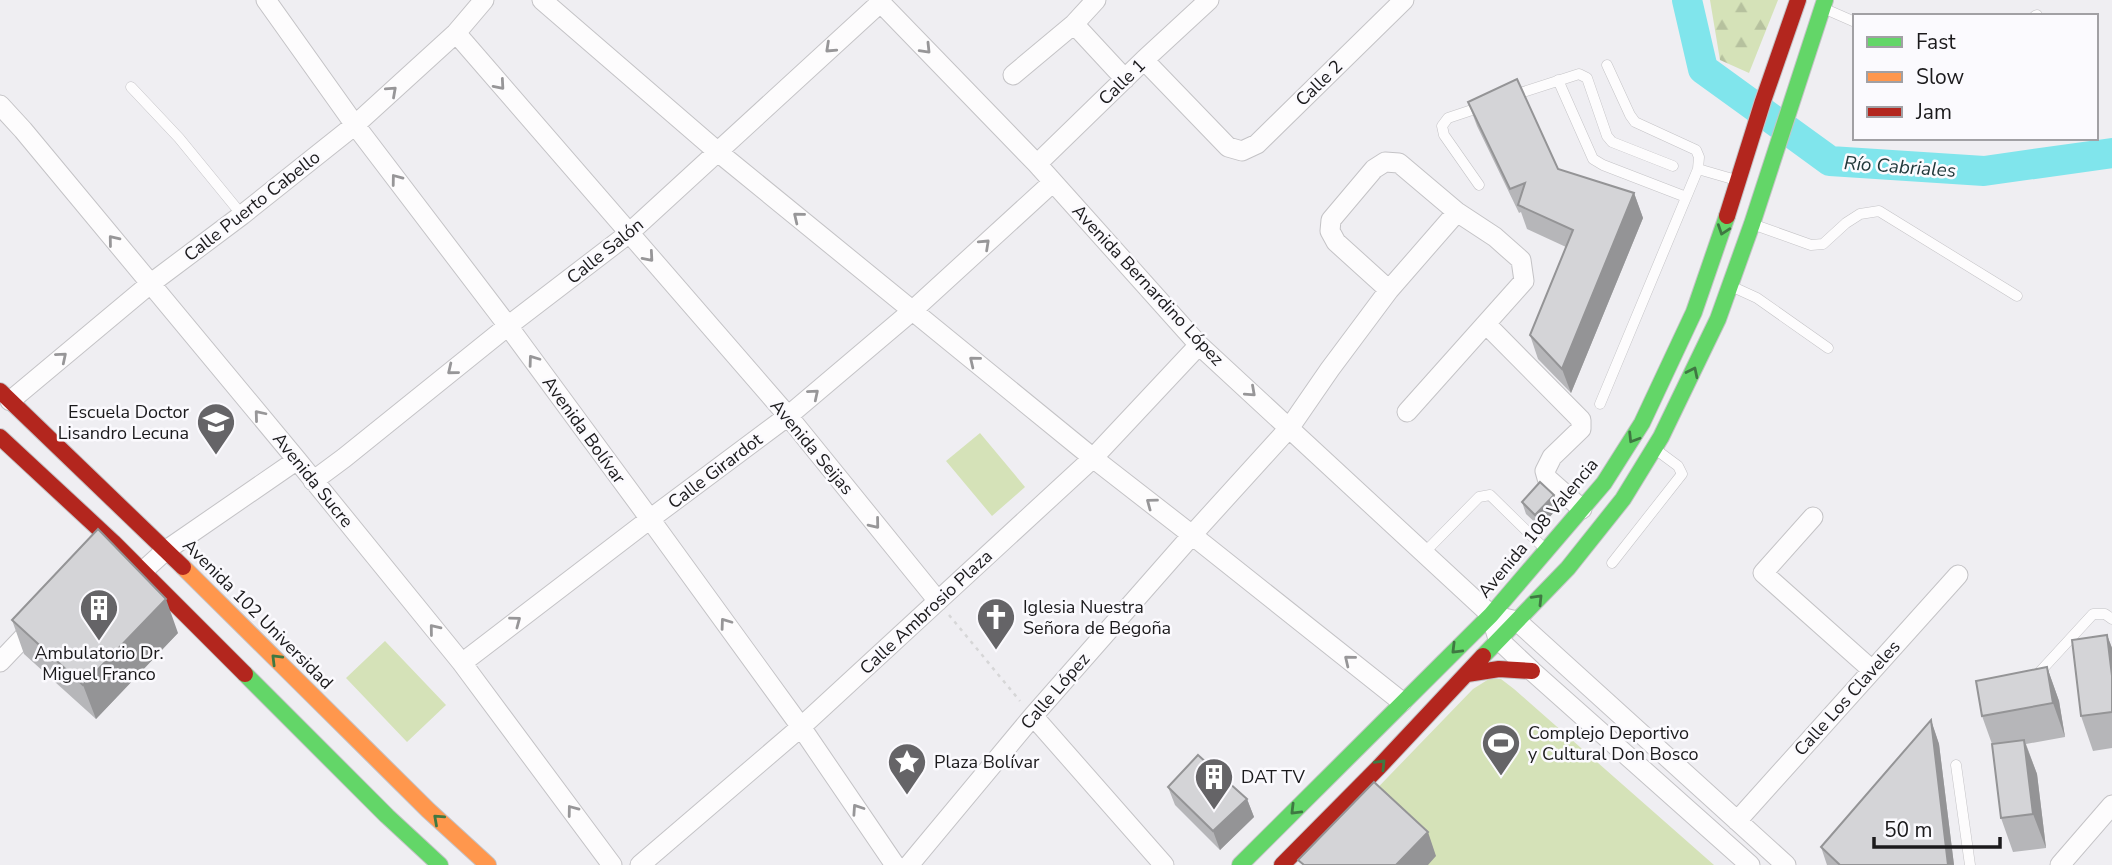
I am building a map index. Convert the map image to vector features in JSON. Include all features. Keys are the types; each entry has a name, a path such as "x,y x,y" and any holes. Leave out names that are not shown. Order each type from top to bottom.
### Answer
{"street":[{"name":"Avenida Bolívar","path":"266,0 355,125 650,519 801,727 895,865"},
{"name":"Calle Puerto Cabello","path":"5,396 355,125 456,33 484,0"},
{"path":"542,0 718,152 912,311 1402,702"},
{"path":"1013,75 1074,24 1096,0"},
{"name":"Calle 1","path":"1037,164 1209,0"},
{"name":"Calle 2","path":"1144,60 1228,147 1242,151 1257,144 1404,0"},
{"name":"Avenida 108 Valencia","path":"1240,865 1491,615 1604,483 1642,423 1695,312 1798,0"},
{"name":"Calle Salón","path":"313,481 628,234 880,1"},
{"name":"Avenida Bernardino López","path":"880,1 1037,164 1199,345 1491,615"},
{"path":"1282,865 1468,674 1576,558 1623,499 1654,448 1718,319 1824,4"},
{"path":"1074,24 1125,79"},
{"name":"Avenida Seijas","path":"456,33 788,416 938,601"},
{"name":"Avenida Sucre","path":"0,105 297,460 462,663 612,865"},
{"path":"1389,290 1336,242 1330,231 1331,220 1374,169 1385,162 1399,163 1457,212 1495,237 1521,260 1524,281 1407,412"},
{"name":"Calle Girardot","path":"462,663 788,416 912,311 1052,183"},
{"name":"Calle López","path":"909,865 1033,716 1290,427 1389,290 1457,212"},
{"path":"1487,325 1581,420 1581,429 1552,457 1545,471 1547,478 1582,509"},
{"name":"Calle Ambrosio Plaza","path":"640,865 801,727 1093,458 1199,345"},
{"name":"Avenida 102 Universidad","path":"5,396 428,810 488,865"},
{"path":"0,437 113,542 387,816 440,865"},
{"path":"143,572 165,551 297,460"},
{"path":"1813,517 1763,573 1872,670"},
{"path":"97,561 134,520"},
{"name":"Calle Los Claveles","path":"1737,821 1958,575"},
{"path":"0,661 49,611"},
{"path":"1750,865 1498,639 1491,615 1517,621 1786,865"},
{"path":"1468,674 1499,669 1532,671"},
{"path":"1033,716 1164,865"},
{"path":"2060,865 2112,806"}],"lane":[{"path":"1824,4 1853,21"},
{"path":"1601,404 1698,169 1699,156 1696,150 1635,122 1607,65"},
{"path":"1479,185 1444,135 1441,126 1448,118 1579,74 1587,78 1607,136 1612,142 1673,166"},
{"path":"1558,80 1594,159 1603,165 1686,197"},
{"path":"131,87 179,138 242,215"},
{"path":"1698,169 1739,181"},
{"path":"1752,224 1811,245 1823,244 1860,214 1879,211 2017,296"},
{"path":"1729,285 1757,298 1828,348"},
{"path":"1612,563 1682,474 1678,466 1654,448"},
{"path":"1424,552 1485,494 1490,495 1547,550"},
{"path":"2027,685 2093,614 2105,614 2112,619"},
{"path":"1956,765 1970,865"}],"path":[{"path":"938,601 1033,716"}],"green space":[{"path":"1710,0 1778,0 1749,73 1720,60"},
{"path":"980,433 1025,487 992,516 946,461"},
{"path":"385,641 446,705 407,742 346,678"},
{"name":"Complejo Deportivo y Cultural Don Bosco","path":"1489,679 1501,679 1514,689 1714,865 1303,865 1473,689"}],"building":[{"path":"1517,79 1558,169 1634,193 1562,369 1530,335 1573,230 1518,205 1525,183 1510,189 1468,102"},
{"path":"1540,482 1554,495 1535,515 1522,502"},
{"path":"98,529 166,599 83,685 12,620"},
{"path":"2107,635 2112,676 2112,712 2081,716 2072,640"},
{"path":"2047,667 2053,703 1982,716 1976,681"},
{"path":"1931,720 1948,865 1840,865 1821,847"},
{"path":"2024,740 2033,814 2001,818 1992,744"},
{"path":"1198,755 1247,799 1213,831 1168,787"},
{"path":"1374,782 1428,832 1396,865 1304,865 1298,860"}],"waterway":[{"name":"Río Cabriales","path":"1687,0 1703,69 1830,161 1984,171 2112,153"}],"traffic: fast":[{"path":"1483,656 1568,568 1623,499 1661,437 1718,319 1825,0"},
{"path":"1240,865 1491,615 1604,483 1642,423 1694,312 1727,216"},
{"path":"245,674 440,865"}],"traffic: slow":[{"path":"183,567 428,810 488,865"}],"traffic: jam":[{"path":"1727,216 1798,0"},
{"path":"0,391 183,567"},
{"path":"0,437 113,542 245,674"},
{"path":"1282,865 1483,656"},
{"path":"1467,674 1499,669 1532,671"}],"place":[{"name":"Escuela Doctor Lisandro Lecuna","path":"216,456"},
{"name":"Ambulatorio Dr. Miguel Franco","path":"99,642"},
{"name":"Iglesia Nuestra Señora de Begoña","path":"996,651"},
{"name":"Complejo Deportivo y Cultural Don Bosco","path":"1501,777"},
{"name":"Plaza Bolívar","path":"907,796"},
{"name":"DAT TV","path":"1214,811"}]}
